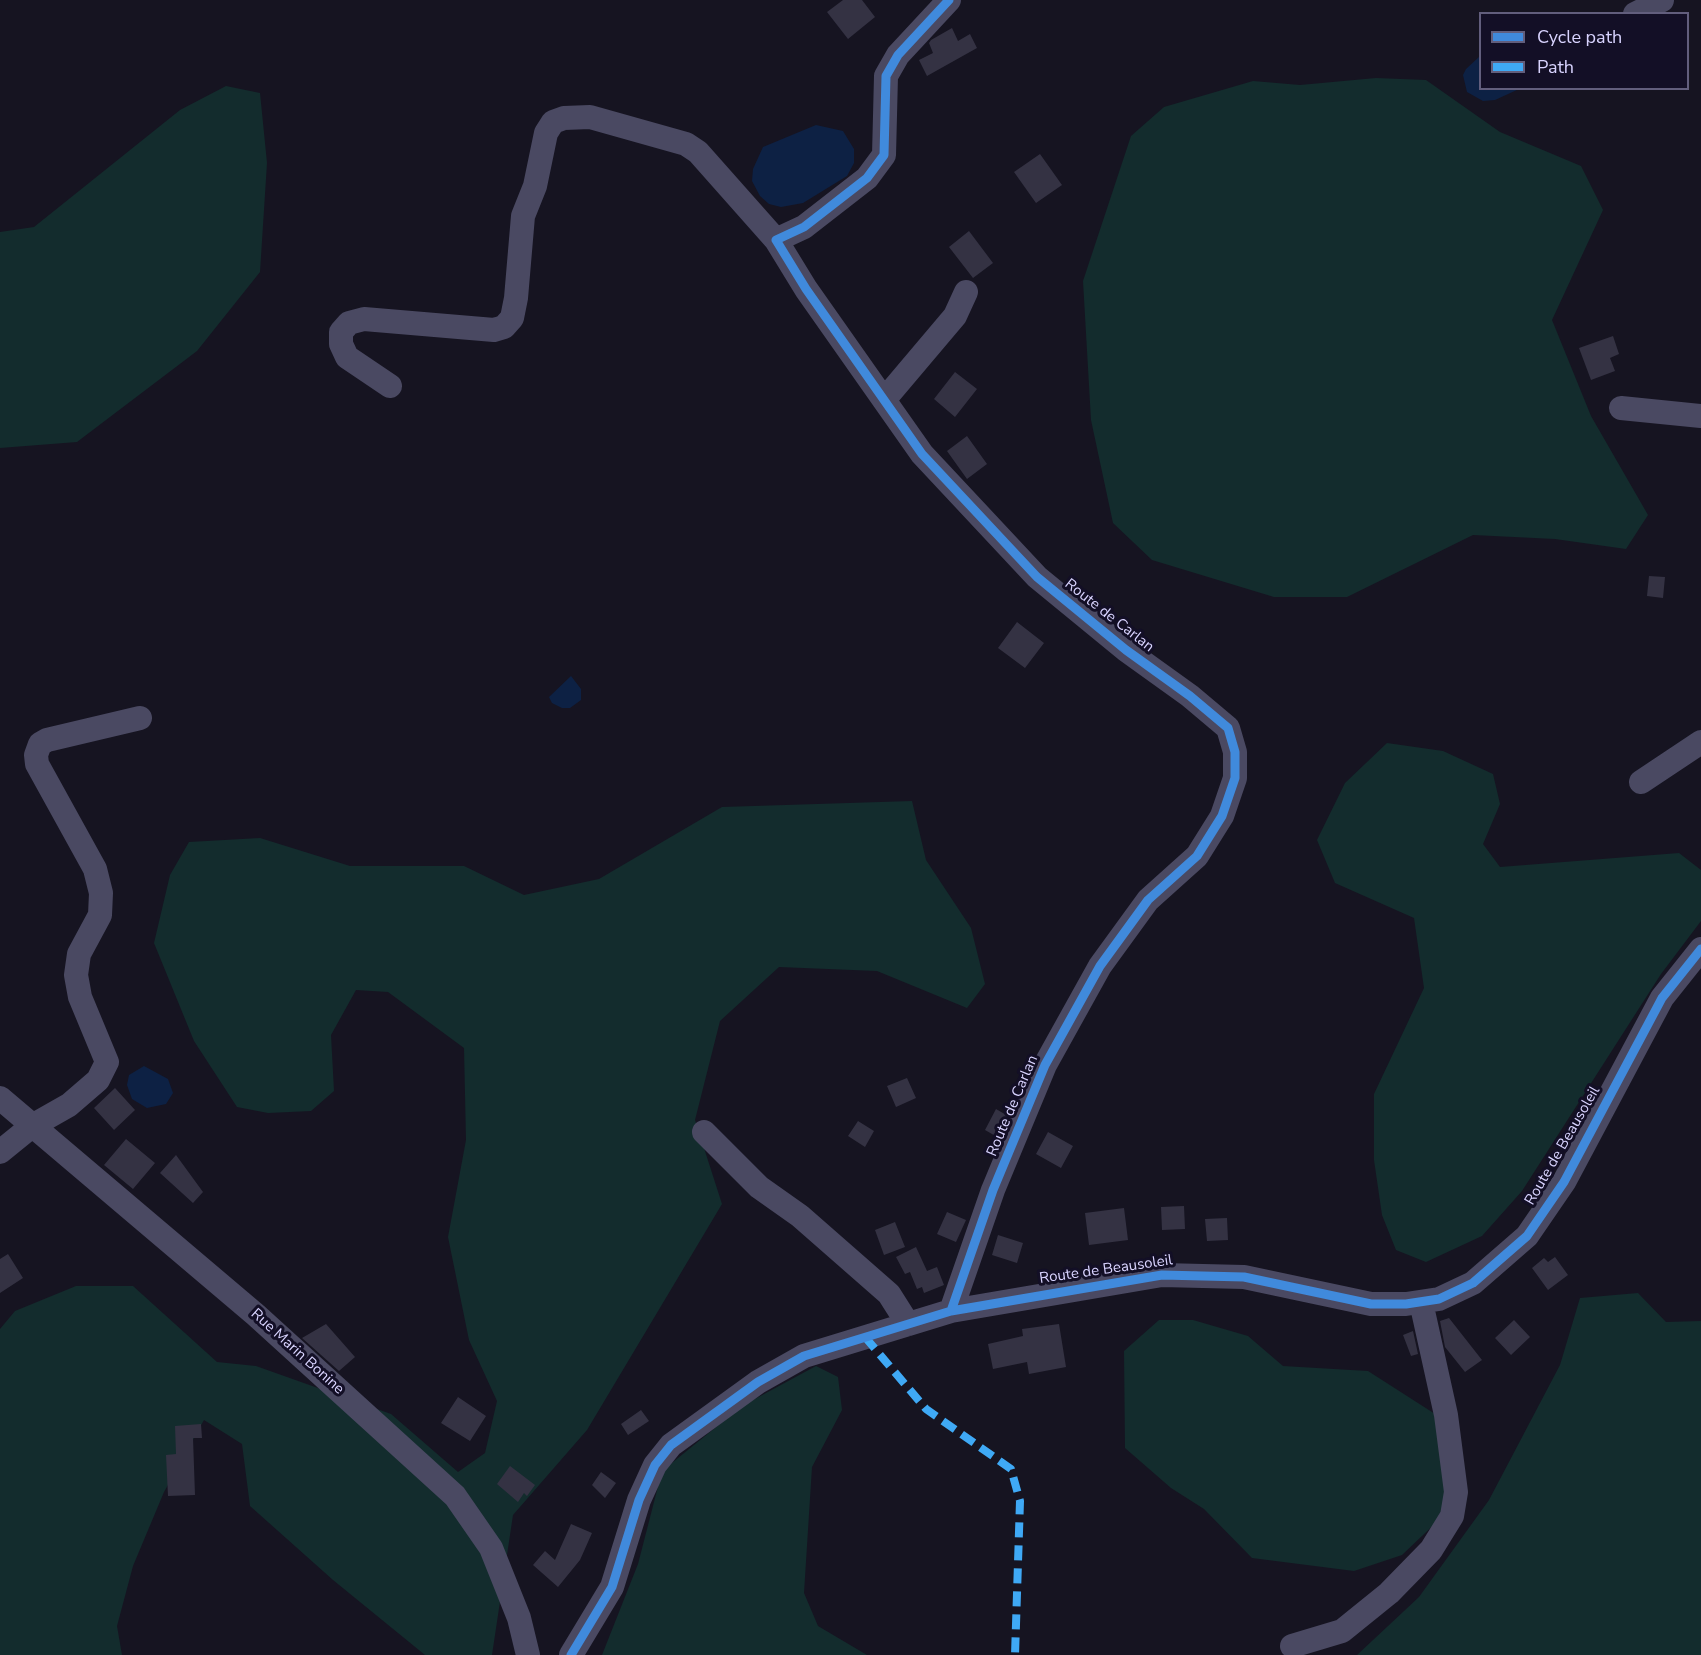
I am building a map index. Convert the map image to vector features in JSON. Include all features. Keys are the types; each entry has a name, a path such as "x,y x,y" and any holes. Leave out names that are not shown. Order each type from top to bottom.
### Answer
{"street":[{"path":"777,240 804,227 867,178 884,155 886,76 898,55 949,0"},
{"path":"1639,12 1662,0"},
{"name":"Route de Carlan","path":"390,386 347,357 341,344 341,332 349,323 364,319 494,330 504,327 512,318 516,298 523,216 536,186 546,133 553,122 564,118 590,117 672,138 698,152 777,240 806,289 922,454 1037,578 1228,728 1235,752 1235,778 1222,816 1197,856 1148,900 1100,966 1045,1065 993,1190 951,1311"},
{"path":"884,400 955,316 966,291"},
{"path":"1621,408 1701,416"},
{"path":"0,1152 32,1126 76,1099 98,1080 107,1062 80,997 76,975 79,954 100,915 101,893 95,869 37,764 36,755 40,744 47,740 141,718"},
{"path":"1641,782 1701,742"},
{"name":"Route de Beausoleil","path":"570,1655 612,1587 639,1500 655,1465 671,1445 758,1382 804,1356 951,1311 1162,1275 1244,1277 1371,1304 1439,1299 1473,1283 1527,1236 1564,1182 1662,998 1701,949"},
{"name":"Rue Marin Bonine","path":"0,1098 87,1169 256,1315 455,1496 491,1548 519,1618 528,1655"},
{"path":"704,1132 759,1187 800,1216 889,1294 908,1324"},
{"path":"1292,1646 1342,1631 1389,1593 1431,1550 1452,1516 1456,1492 1447,1426 1421,1302"}],"green space":[{"path":"1376,78 1426,80 1500,132 1581,166 1603,210 1552,320 1591,416 1648,515 1626,549 1555,539 1473,535 1347,597 1274,597 1152,560 1113,523 1091,420 1083,281 1131,136 1164,107 1253,81 1300,85"},
{"path":"226,86 260,93 267,163 260,272 197,351 77,442 0,448 0,232 34,227 180,110"},
{"path":"1387,743 1443,751 1493,774 1500,804 1483,844 1500,867 1679,853 1701,870 1701,921 1661,974 1522,1191 1482,1236 1426,1262 1396,1250 1382,1215 1374,1160 1374,1094 1424,988 1414,918 1335,883 1317,840 1345,783"},
{"path":"912,801 926,860 971,928 985,984 967,1008 877,971 779,967 720,1021 695,1120 722,1204 587,1430 513,1515 492,1655 425,1655 333,1580 250,1506 242,1444 204,1420 164,1492 133,1566 117,1626 122,1655 0,1655 0,1329 15,1311 76,1286 133,1286 217,1362 256,1366 391,1414 458,1472 485,1453 497,1401 469,1340 448,1237 466,1140 464,1048 388,992 356,990 331,1035 334,1091 311,1111 268,1113 237,1107 194,1041 154,943 170,875 189,842 260,838 350,866 464,866 524,895 599,879 722,807"},
{"path":"1638,1293 1666,1322 1701,1321 1701,1655 1357,1655 1419,1597 1489,1500 1560,1365 1580,1298"},
{"path":"1159,1320 1193,1320 1248,1336 1283,1366 1368,1371 1446,1421 1460,1459 1443,1516 1402,1555 1354,1571 1252,1558 1204,1509 1171,1488 1125,1448 1124,1351"},
{"path":"816,1366 838,1377 842,1410 812,1467 804,1593 818,1626 867,1655 602,1655 638,1564 662,1471 742,1406"}],"water":[{"path":"1479,57 1479,90 1517,90 1495,100 1483,101 1467,92 1463,75"},
{"path":"816,125 843,131 854,149 854,163 847,176 803,203 781,207 769,204 760,196 752,181 753,169 763,147"},
{"path":"571,676 581,689 581,700 570,708 562,708 552,703 549,697"},
{"path":"144,1066 168,1079 173,1093 166,1104 147,1108 132,1099 127,1085 129,1075"}],"building":[{"path":"843,0 862,0 875,17 848,39 827,12"},
{"path":"952,28 958,41 970,34 977,48 927,76 919,60 933,53 929,43 931,40"},
{"path":"1040,154 1062,185 1036,203 1014,172"},
{"path":"969,231 993,263 973,278 949,247"},
{"path":"1613,336 1619,354 1610,358 1615,371 1591,380 1579,348"},
{"path":"955,372 977,389 955,417 934,399"},
{"path":"967,436 987,464 967,479 947,451"},
{"path":"1649,576 1665,577 1663,598 1647,596"},
{"path":"1017,622 1044,643 1025,668 998,648"},
{"path":"907,1078 916,1098 896,1107 887,1086"},
{"path":"115,1088 135,1110 114,1130 94,1108"},
{"path":"996,1109 1008,1116 999,1138 985,1130"},
{"path":"858,1121 874,1131 865,1147 848,1136"},
{"path":"1048,1132 1073,1146 1061,1168 1036,1154"},
{"path":"126,1139 155,1163 133,1189 104,1165"},
{"path":"176,1155 203,1192 193,1203 160,1173"},
{"path":"1184,1206 1185,1229 1162,1230 1161,1207"},
{"path":"1124,1208 1128,1240 1089,1245 1085,1213"},
{"path":"947,1212 966,1220 956,1242 937,1234"},
{"path":"1227,1218 1228,1240 1207,1241 1205,1219"},
{"path":"895,1222 905,1247 884,1255 875,1230"},
{"path":"998,1235 1023,1243 1017,1263 992,1255"},
{"path":"916,1247 927,1271 937,1267 944,1285 924,1293 922,1287 917,1289 910,1272 905,1274 896,1257"},
{"path":"8,1254 23,1278 0,1293 0,1259"},
{"path":"1555,1257 1568,1275 1548,1290 1532,1268 1544,1258 1548,1262"},
{"path":"1449,1318 1482,1360 1465,1372 1445,1347 1440,1321"},
{"path":"1514,1320 1530,1337 1511,1355 1495,1338"},
{"path":"326,1324 355,1357 339,1371 302,1338"},
{"path":"1059,1324 1066,1367 1029,1374 1027,1362 993,1369 988,1344 1023,1336 1022,1329"},
{"path":"1413,1331 1418,1354 1411,1356 1403,1335"},
{"path":"458,1397 486,1416 470,1441 441,1423"},
{"path":"641,1410 649,1421 628,1435 621,1424"},
{"path":"201,1424 202,1438 193,1438 195,1495 168,1496 166,1455 176,1454 175,1426"},
{"path":"510,1466 535,1485 527,1496 524,1493 518,1502 497,1484"},
{"path":"601,1472 616,1483 605,1498 592,1485"},
{"path":"571,1524 592,1533 580,1560 558,1587 533,1565 545,1551 555,1560"}],"marked path":[{"path":"865,1337 926,1409 1011,1469 1020,1501 1015,1655"}],"cycle path":[{"path":"949,0 898,55 886,76 884,155 867,178 804,227 776,240 806,289 922,454 1037,577 1126,650 1190,696 1228,728 1235,752 1235,778 1222,816 1197,856 1148,900 1100,966 1045,1065 993,1190 951,1311"},
{"path":"571,1655 612,1587 639,1500 655,1465 671,1445 758,1382 804,1356 951,1311 1162,1275 1244,1277 1371,1304 1406,1304 1439,1299 1473,1283 1527,1236 1564,1182 1662,998 1701,949"}]}
